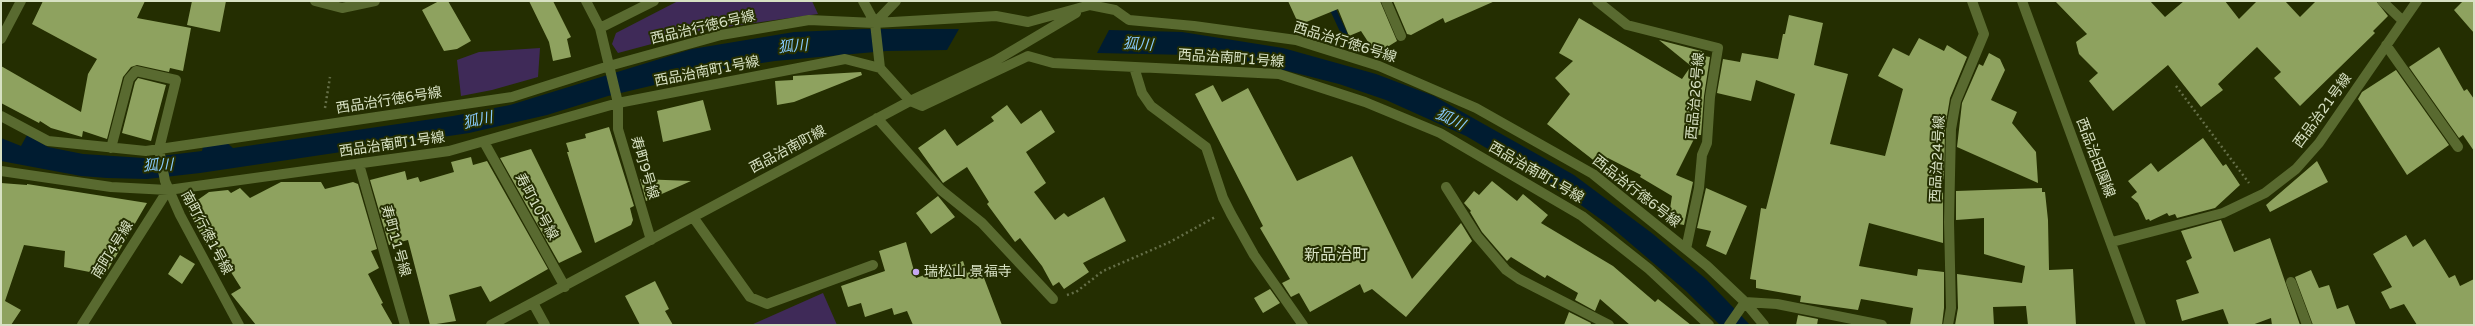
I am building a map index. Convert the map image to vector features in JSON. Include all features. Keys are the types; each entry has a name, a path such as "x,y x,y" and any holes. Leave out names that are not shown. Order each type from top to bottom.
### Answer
{"street":[{"path":"1,39 21,1"},
{"path":"316,1 342,8 375,1"},
{"name":"寿町9号線","path":"586,1 600,28 618,103 618,129 651,240"},
{"path":"600,28 654,1"},
{"path":"863,1 876,26 880,68 910,100"},
{"path":"876,26 896,1"},
{"path":"1386,1 1401,36"},
{"name":"西品治26号線","path":"1597,1 1627,25 1718,48 1710,97 1707,143 1702,155 1699,188 1686,249"},
{"name":"西品治24号線","path":"1948,325 1951,308 1949,222 1951,129 1956,101 1984,34 1972,1"},
{"name":"西品治田園線","path":"2022,1 2112,242 2141,325"},
{"path":"2382,1 2403,21"},
{"name":"西品治21号線","path":"2112,242 2223,213 2259,196 2296,169 2319,143 2417,1"},
{"name":"西品治行徳6号線","path":"1,116 48,141 146,151 512,97 609,66 720,35 810,20 876,26 996,16 1028,22 1093,2 1115,10 1129,20 1194,26 1296,40 1379,66 1476,108 1593,174 1686,249 1764,325"},
{"name":"西品治南町線","path":"491,325 565,287 910,100 995,61 1093,2"},
{"path":"2386,45 2458,147"},
{"name":"西品治南町1号線","path":"910,100 922,106 1028,56 1053,63 1279,74 1366,102 1440,134 1582,216 1649,269 1709,325"},
{"name":"西品治南町1号線","path":"1,171 104,186 168,190 449,151 618,103 845,59 880,68"},
{"path":"1134,67 1142,93 1150,106 1206,147 1230,210 1254,256 1303,325"},
{"path":"111,148 129,79 136,71 141,71 176,80 159,149"},
{"path":"877,118 941,190 982,223 1053,299"},
{"name":"寿町10号線","path":"484,142 565,287"},
{"name":"南町行徳1号線","path":"159,149 168,190 240,325"},
{"name":"寿町11号線","path":"359,164 405,325"},
{"path":"1446,187 1477,236 1506,270 1519,279 1609,325"},
{"name":"南町4号線","path":"82,325 168,190"},
{"path":"693,217 750,297 767,304 873,265"},
{"path":"2291,282 2307,325"},
{"path":"533,303 545,325"},
{"path":"1729,325 1743,306 1777,304 1882,325"}],"path":[{"path":"323,126 330,77"},
{"path":"2176,86 2259,196"},
{"path":"1053,299 1076,292 1103,271 1170,242 1230,210"}],"shaded area":[{"path":"678,1 812,1 818,14 704,30 618,53 612,44 616,33"},
{"path":"540,48 538,77 492,90 461,96 457,60 479,52"},
{"path":"823,293 837,325 751,325"}],"water":[{"name":"狐川","path":"863,29 959,29 947,50 886,51 775,61 722,69 608,96 547,115 469,133 200,173 147,179 107,178 81,176 1,161 1,138 21,146 27,135 48,147 83,154 144,158 202,151 203,147 227,143 233,148 453,116 510,105 692,49 794,32"},
{"name":"狐川","path":"1109,30 1182,32 1283,48 1376,74 1434,96 1574,175 1653,234 1706,279 1750,325 1720,325 1686,291 1610,226 1571,198 1466,136 1386,100 1339,84 1272,67 1235,60 1190,55 1097,53"}],"building":[{"path":"43,1 145,1 137,18 191,28 183,71 170,68 169,72 137,65 131,67 123,77 107,139 83,131 82,137 51,128 40,121 39,123 1,103 1,66 81,112 88,74 97,59 32,24"},
{"path":"192,1 226,1 220,32 187,25"},
{"path":"439,1 448,1 471,41 457,49 444,51 422,10"},
{"path":"529,1 553,1 571,37 567,39 571,57 553,61 549,42"},
{"path":"1288,1 1380,1 1397,41 1376,54 1361,31 1349,36 1338,9 1299,25"},
{"path":"1393,1 1495,1 1445,23 1443,18 1411,35 1407,34"},
{"path":"2055,1 2150,1 2165,17 2184,1 2225,1 2239,19 2257,1 2285,1 2300,17 2316,1 2376,1 2388,16 2373,31 2375,33 2300,106 2274,78 2281,72 2257,47 2218,84 2223,90 2201,107 2168,65 2113,111 2089,81 2098,73 2079,54 2076,42 2087,34"},
{"path":"2463,1 2474,1 2474,33 2454,10"},
{"path":"1789,15 1823,23 1814,65 1848,74 1830,144 1885,156 1903,89 1878,76 1893,48 1909,56 1919,38 1944,51 1947,45 1967,57 1950,98 1945,128 1944,176 1940,191 1943,191 1943,243 1869,223 1859,266 1917,276 1918,269 1944,272 1944,308 1942,325 1910,325 1913,308 1861,299 1858,310 1800,302 1801,296 1756,288 1756,280 1750,279 1761,208 1766,209 1795,94 1756,80 1751,101 1717,93 1723,59 1740,62 1742,53 1778,59 1783,34 1785,34"},
{"path":"1579,18 1682,79 1691,66 1659,40 1705,52 1704,56 1710,57 1704,96 1701,135 1696,135 1676,175 1693,182 1684,225 1668,222 1672,196 1640,177 1641,175 1608,158 1601,166 1547,124 1570,94 1555,78 1573,61 1559,53"},
{"path":"2439,47 2464,91 2467,89 2474,99 2474,151 2463,135 2459,138 2409,67"},
{"path":"1989,53 2000,59 2005,70 1991,100 2017,112 2012,123 2036,152 2038,183 1957,147 1962,103 1979,64 1983,66"},
{"path":"2396,70 2449,145 2407,175 2358,99 2362,92"},
{"path":"861,72 862,75 794,102 777,105 775,81 793,80 793,76"},
{"path":"138,78 166,85 151,141 122,133 135,82"},
{"path":"1213,85 1222,102 1248,88 1297,181 1352,156 1412,279 1461,223 1472,241 1406,317 1372,289 1364,293 1360,284 1310,312 1299,293 1291,297 1282,283 1290,279 1260,228 1263,226 1195,94"},
{"path":"703,100 711,130 663,142 657,111"},
{"path":"1007,105 1021,124 1041,110 1055,132 1026,152 1046,183 1034,192 1055,220 1064,213 1068,217 1104,197 1126,241 1083,263 1089,272 1064,289 1059,282 1053,286 1042,266 1020,238 1015,242 987,204 989,202 967,167 943,183 918,148 945,129 957,146 994,121 991,117"},
{"path":"609,127 634,206 630,208 633,220 631,225 595,243 567,152 569,152 566,143 586,138 585,134"},
{"path":"2203,138 2223,166 2226,164 2240,185 2215,208 2177,218 2175,214 2169,216 2167,213 2150,221 2149,219 2146,220 2138,203 2131,197 2137,192 2128,181 2151,163 2158,172"},
{"path":"531,149 582,252 559,263 500,158"},
{"path":"471,157 473,165 487,161 548,269 490,302 481,286 449,295 456,321 430,325 408,240 389,245 370,180 405,171 407,180 418,177 420,182 454,172 451,162"},
{"path":"2317,161 2328,182 2270,212 2266,205"},
{"path":"640,179 691,181 646,201"},
{"path":"1492,181 1517,201 1523,194 1548,215 1541,223 1613,266 1655,302 1658,299 1691,325 1630,325 1600,299 1595,311 1575,300 1578,293 1547,275 1545,278 1511,257 1507,261 1482,232 1470,212 1471,211 1464,203 1474,191 1479,195"},
{"path":"281,182 321,182 325,189 353,182 358,184 377,249 371,251 379,268 368,274 383,303 381,304 393,325 256,325 231,294 241,288 210,239 206,245 189,211 194,208 192,204 209,192 228,190 231,193 240,188 250,198"},
{"path":"1,183 27,184 147,203 105,275 64,267 65,251 24,245 5,301 21,310 11,325 1,325"},
{"path":"1706,188 1747,206 1726,255 1706,246 1711,231 1697,228"},
{"path":"2042,188 2042,192 2045,192 2048,220 2049,270 2073,269 2076,325 2028,325 2026,306 1993,307 1994,325 1955,325 1958,308 1957,274 2022,283 2025,266 1984,254 1984,218 1956,220 1956,191"},
{"path":"938,196 955,217 931,234 916,213"},
{"path":"2221,220 2234,252 2270,238 2300,325 2272,325 2271,318 2252,325 2229,325 2223,309 2182,321 2176,300 2199,293 2186,261 2192,258 2181,231"},
{"path":"2406,235 2413,247 2425,239 2449,278 2455,275 2460,286 2474,279 2474,325 2417,325 2404,304 2390,309 2381,292 2392,287 2373,254"},
{"path":"906,242 916,278 963,261 967,273 974,270 975,273 981,270 1002,325 913,325 907,311 894,315 892,308 865,317 861,303 848,307 841,286 885,271 879,251"},
{"path":"180,255 195,264 182,284 168,274"},
{"path":"2311,270 2319,288 2329,285 2337,309 2348,305 2356,325 2313,325 2295,277"},
{"path":"655,281 669,309 665,311 673,325 640,325 625,296"},
{"path":"1270,289 1280,303 1263,313 1254,298"},
{"path":"1569,312 1591,323 1590,325 1564,325"},
{"path":"1798,315 1818,319 1817,325 1796,325"}],"waterway":[{"path":"1329,1 1350,46"}],"place":[{"name":"瑞松山 景福寺","path":"916,272"}],"district":[{"name":"新品治町","path":"1336,256"}]}
